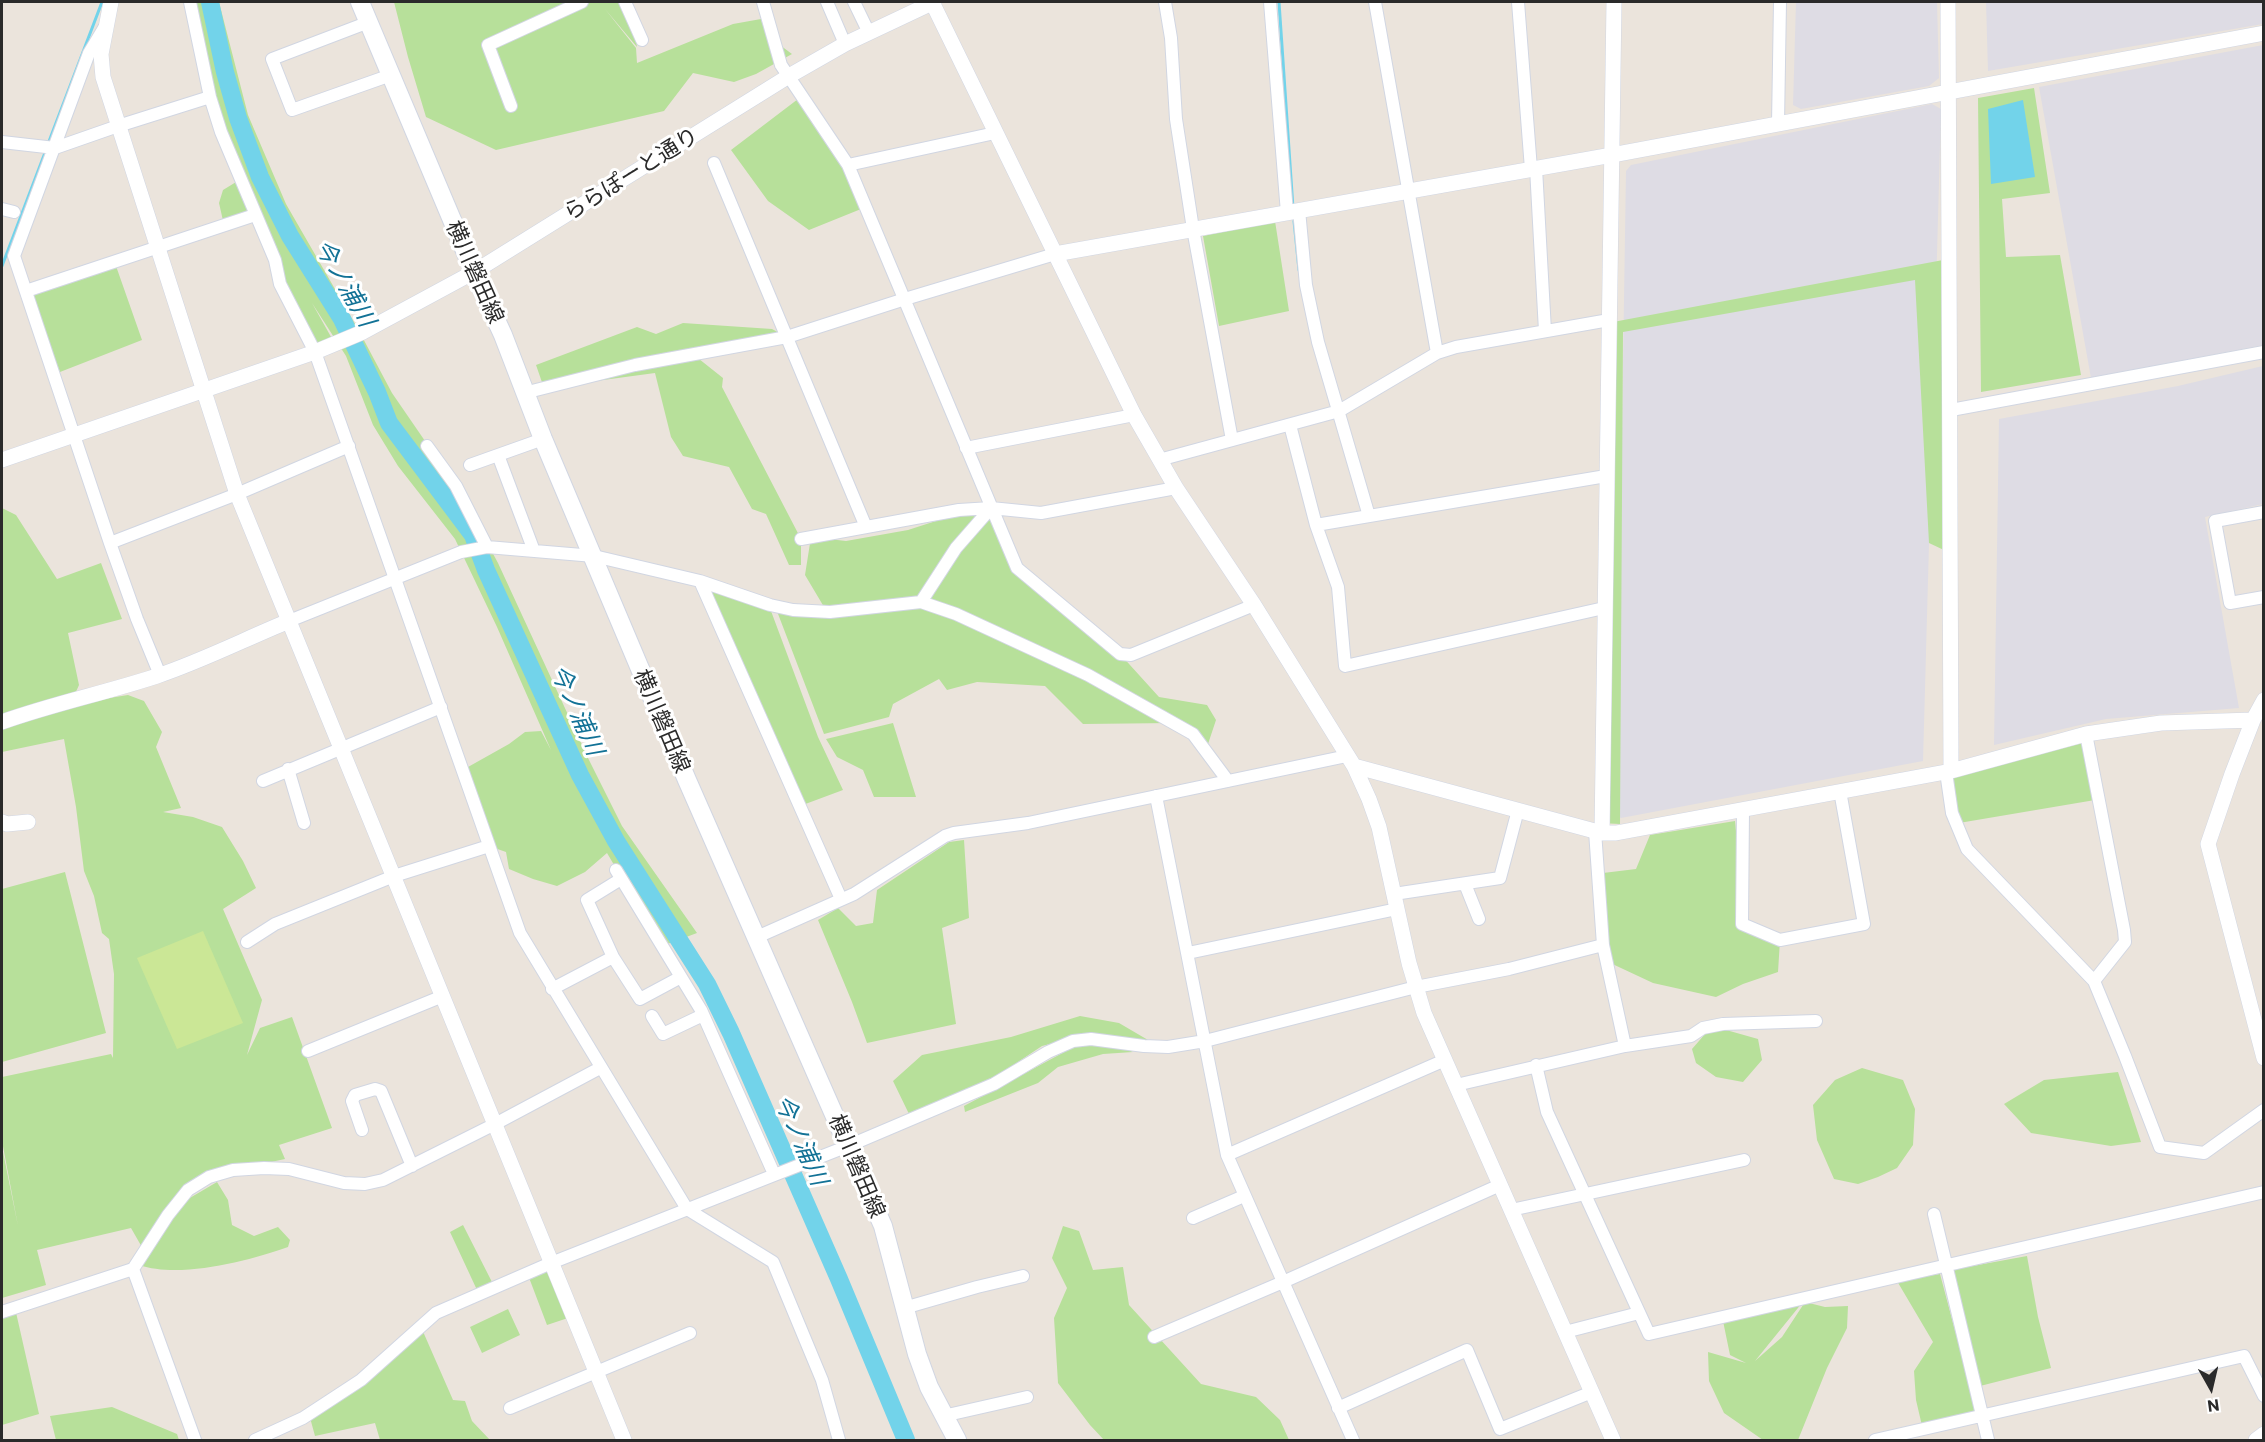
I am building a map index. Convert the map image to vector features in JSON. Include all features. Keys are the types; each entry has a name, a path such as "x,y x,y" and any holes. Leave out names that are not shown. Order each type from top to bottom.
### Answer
{"main road":[{"name":"横川磐田線","path":"360,2 503,335 543,439 687,780 883,1226 904,1308 925,1376 957,1440"}],"street":[{"path":"111,2 101,54 103,77 237,494 624,1440"},
{"path":"190,2 210,97 221,132 275,260 280,284 315,352 520,933 687,1209 772,1262 822,1380 839,1440"},
{"path":"511,106 488,45 582,2"},
{"path":"625,2 642,40"},
{"path":"763,2 781,65 848,165 1017,568 1120,654 1131,655 1254,605"},
{"path":"827,2 845,44"},
{"path":"854,2 869,33"},
{"path":"932,2 1134,415 1176,488 1254,605 1350,761 1379,827 1416,987 1445,1060 1592,1392 1611,1440"},
{"name":"ららぽーと通り","path":"2,460 335,345 363,333 474,272 789,76 845,44 932,2"},
{"path":"1165,2 1171,38 1176,119 1193,230 1232,440"},
{"path":"1270,2 1293,212 1306,285 1318,342 1369,516"},
{"path":"1376,2 1437,352"},
{"path":"1518,2 1545,331"},
{"path":"1614,2 1598,832 1603,945 1625,1046"},
{"path":"1778,124 1780,2"},
{"path":"1948,2 1951,410 1948,771 1952,813 1967,849 2094,981 2160,1147 2204,1153 2264,1110"},
{"path":"369,22 272,59 292,110 391,75"},
{"path":"105,27 89,53 14,256 110,543 160,675"},
{"path":"524,393 635,365 787,337 1055,254 1949,93 2264,33"},
{"path":"2,142 55,148 210,97"},
{"path":"848,165 995,133"},
{"path":"714,163 866,527"},
{"path":"26,291 255,215"},
{"path":"1159,460 1339,411 1437,352 1609,320"},
{"path":"1951,410 2264,352"},
{"path":"966,448 1134,415"},
{"path":"1290,425 1317,525 1338,587 1345,666 1604,608"},
{"path":"470,465 543,439"},
{"path":"110,543 237,494 349,446"},
{"path":"427,446 456,486 487,547"},
{"path":"498,455 534,551"},
{"path":"1317,525 1606,476"},
{"path":"801,539 959,510 991,508 1041,513 1176,488"},
{"path":"921,602 956,548 991,508"},
{"path":"2264,512 2215,521 2230,603 2264,597"},
{"path":"2,722 160,675 394,578 461,552 487,547 594,556 700,581 770,605 793,610 830,612 921,602 956,614 1088,675 1193,734 1228,781"},
{"path":"700,581 841,900"},
{"path":"2264,700 2258,721 2216,816 2208,844 2264,1058"},
{"path":"262,780 441,707"},
{"path":"757,937 854,894 945,836 954,833 1028,823 1228,781 1350,761 1598,832 1616,833 1948,771 2086,734 2161,723 2258,721"},
{"path":"2086,734 2125,942 2094,981"},
{"path":"288,770 304,823"},
{"path":"1743,810 1742,924 1780,940 1864,924 1840,792"},
{"path":"1156,796 1227,1155 1353,1440"},
{"path":"1188,953 1465,884 1500,878 1518,810"},
{"path":"2,822 7,824 28,822"},
{"path":"247,942 275,924 394,876 489,846"},
{"path":"681,977 640,999 613,957 587,900 618,875 681,977 703,1015 775,1174"},
{"path":"1465,884 1479,919"},
{"path":"255,1440 303,1418 361,1380 436,1313 551,1263 848,1146 994,1084 1048,1052 1073,1041 1091,1039 1168,1047 1205,1041 1416,987 1509,969 1603,945"},
{"path":"552,989 613,957"},
{"path":"308,1051 443,996"},
{"path":"652,1016 663,1034 703,1015"},
{"path":"1456,1085 1625,1046 1691,1036 1703,1028 1723,1024 1816,1021"},
{"path":"1227,1155 1445,1060"},
{"path":"1536,1065 1547,1112 1649,1334 2264,1192"},
{"path":"2,1312 133,1269 168,1215 188,1190 209,1177 233,1170 264,1168 289,1169 344,1183 365,1184 383,1180 600,1068"},
{"path":"362,1130 352,1101 355,1095 375,1089 381,1091 412,1166"},
{"path":"1511,1210 1744,1160"},
{"path":"1154,1337 1500,1185"},
{"path":"1192,1218 1244,1196"},
{"path":"1934,1214 1988,1440"},
{"path":"133,1269 195,1440"},
{"path":"904,1308 1023,1276"},
{"path":"1565,1332 1639,1313"},
{"path":"510,1408 690,1333"},
{"path":"1338,1408 1467,1350 1500,1429 1592,1392"},
{"path":"1875,1440 1908,1437 1982,1417 2244,1356 2264,1396"},
{"path":"943,1416 1027,1397"},
{"path":"2256,1440 2264,1434"}],"shaded area":[{"path":"1796,2 1937,2 1939,78 1929,86 1801,109 1793,105"},
{"path":"1986,2 2263,2 2263,24 1988,71"},
{"path":"2263,45 2263,345 2091,378 2039,87"},
{"path":"1932,104 1941,109 1923,761 1621,818 1616,815 1626,171 1631,165"},
{"path":"2263,366 2263,504 2205,517 2239,708 2106,719 1994,745 1999,419 2178,386"}],"green space":[{"path":"190,2 219,2 248,115 286,204 392,393 458,489 498,563 622,826 697,933 662,946 607,853 585,872 557,886 509,869 506,852 489,846 465,778 468,767 509,744 525,732 541,731 551,750 455,539 398,466 373,425 346,356 312,303 335,344 315,352 256,215 224,225 219,203 223,190 241,179 208,85"},
{"path":"394,2 625,2 632,17 637,47 605,9 636,48 637,63 733,24 761,19 769,35 792,54 756,74 734,82 693,73 664,111 496,150 426,117"},
{"path":"2034,88 2050,193 2002,199 2006,257 2060,255 2081,375 1981,392 1978,98"},
{"path":"802,96 866,207 809,230 768,201 731,150"},
{"path":"1275,221 1289,311 1219,326 1203,236"},
{"path":"1943,260 1946,551 1929,543 1915,280 1623,332 1620,824 1600,823 1613,322"},
{"path":"116,266 142,340 60,372 26,291"},
{"path":"683,323 772,329 787,337 694,355 723,378 722,387 801,539 801,565 789,565 766,514 752,509 729,467 683,456 671,437 655,373 544,388 536,365 637,327 656,334"},
{"path":"995,502 1017,568 1120,654 1159,697 1207,705 1216,720 1208,744 1173,723 1083,724 1045,686 977,682 947,690 939,679 893,704 889,717 824,734 775,606 827,612 805,575 811,537 846,541 908,530"},
{"path":"2,508 16,515 57,579 101,563 122,619 68,633 79,685 75,694 2,722"},
{"path":"700,581 771,611 818,737 843,790 800,806"},
{"path":"128,695 144,701 162,732 156,747 181,808 163,812 193,817 222,827 256,888 223,909 262,1000 247,1055 260,1028 292,1017 332,1128 279,1145 285,1159 233,1170 196,1185 183,1202 217,1182 228,1200 232,1225 254,1236 278,1227 290,1240 288,1247 234,1263 194,1269 156,1269 139,1265 143,1249 131,1228 37,1250 46,1285 2,1298 2,1147 18,1226 2,1141 2,1077 111,1054 113,1058 114,974 109,939 102,933 94,896 84,871 64,739 2,752 2,725 78,703"},
{"path":"893,723 916,797 874,797 863,770 837,757 826,739"},
{"path":"2083,743 2095,800 1959,823 1950,776"},
{"path":"1735,821 1742,891 1742,924 1780,940 1778,972 1743,984 1716,997 1653,983 1606,961 1603,873 1636,869 1650,835"},
{"path":"964,840 969,918 942,928 956,1024 867,1043 818,920 838,908 856,926 873,923 877,890 949,842"},
{"path":"65,872 106,1033 2,1062 2,889"},
{"path":"203,931 243,1023 177,1049 137,958"},
{"path":"1080,1016 1119,1023 1148,1040 1115,1040 1086,1035 1042,1046 991,1080 909,1114 893,1081 922,1055 1011,1037"},
{"path":"1712,1026 1758,1039 1762,1060 1743,1082 1716,1077 1696,1063 1692,1049"},
{"path":"1081,1043 1122,1047 1133,1052 1103,1054 1058,1067 1038,1083 965,1112 964,1106"},
{"path":"1862,1068 1903,1080 1915,1109 1913,1145 1897,1168 1858,1184 1834,1179 1817,1140 1813,1105 1835,1080"},
{"path":"2118,1072 2141,1142 2111,1146 2031,1133 2004,1104 2044,1080"},
{"path":"463,1225 493,1284 477,1290 450,1232"},
{"path":"1063,1226 1079,1231 1093,1270 1123,1267 1129,1305 1201,1384 1256,1397 1280,1420 1289,1440 1104,1440 1058,1383 1054,1318 1067,1288 1052,1258"},
{"path":"2027,1256 2038,1317 2051,1368 1980,1386 1951,1270"},
{"path":"551,1265 571,1317 547,1325 528,1275"},
{"path":"1940,1274 1977,1413 1923,1430 1916,1400 1914,1371 1933,1342 1897,1281"},
{"path":"1805,1302 1825,1307 1848,1306 1847,1328 1827,1368 1798,1440 1763,1440 1724,1413 1709,1381 1708,1352 1746,1363 1730,1355 1723,1321 1802,1303 1755,1361 1782,1337"},
{"path":"15,1308 39,1414 2,1425 2,1312"},
{"path":"508,1309 520,1335 482,1353 470,1327"},
{"path":"421,1327 453,1400 465,1401 472,1421 490,1440 380,1440 375,1423 315,1436 309,1414"},
{"path":"112,1407 177,1434 179,1440 56,1440 50,1416"}],"water":[{"path":"2023,100 2035,177 1991,184 1988,109"}],"waterway":[{"path":"48,144 102,2"},
{"name":"今ノ浦川","path":"210,2 225,72 238,118 260,177 290,236 342,319 377,392 389,423 473,535 486,570 580,775 616,841 707,984 731,1033 839,1279 906,1440"},
{"path":"1279,2 1293,208"},
{"path":"2,266 46,150"},
{"path":"1294,221 1299,270"}]}
